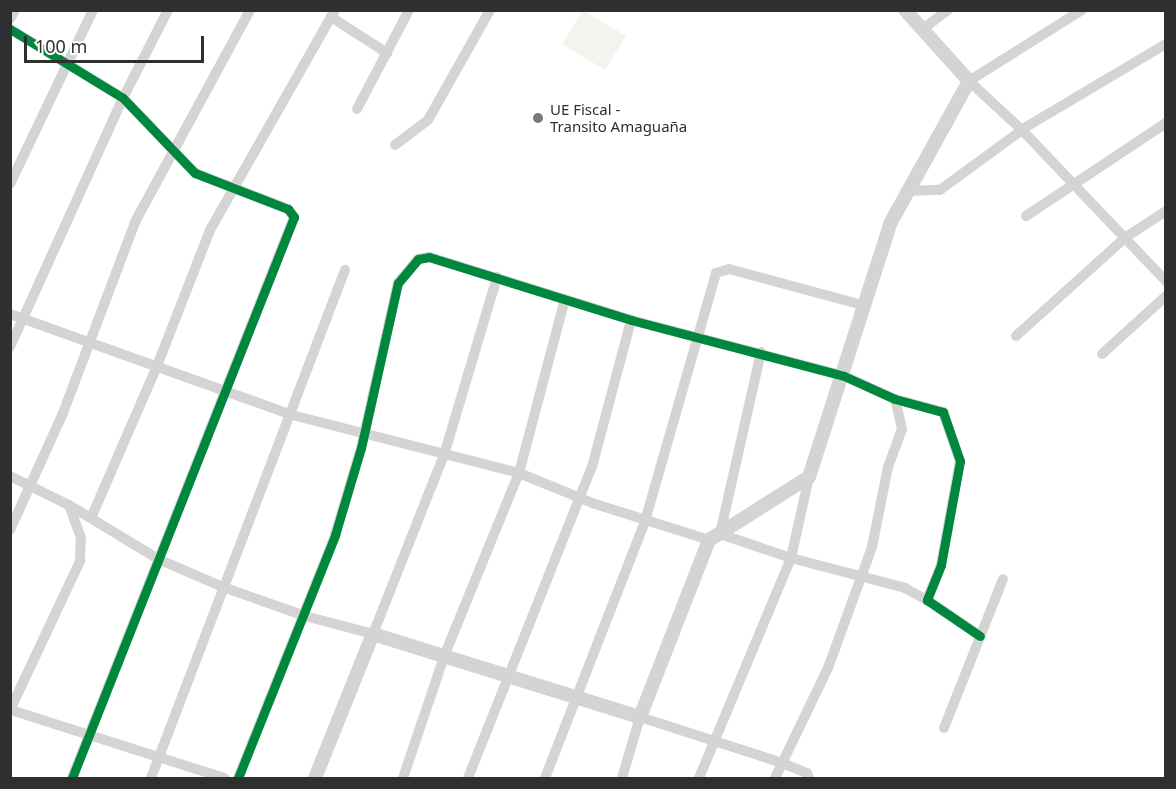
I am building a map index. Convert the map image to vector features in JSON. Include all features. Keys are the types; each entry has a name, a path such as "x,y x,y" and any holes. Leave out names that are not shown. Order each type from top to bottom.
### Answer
{"street":[{"path":"10,19 15,10"},
{"path":"10,184 93,10"},
{"path":"10,348 21,319 123,98 168,10"},
{"path":"10,530 90,340 135,222 171,151 250,10"},
{"path":"357,109 409,10"},
{"path":"395,145 428,120 490,10"},
{"path":"905,10 924,28 969,81 1023,130 1166,281"},
{"path":"924,28 948,10"},
{"path":"699,778 712,742 791,558 809,477 844,376 891,222 969,81 1082,10"},
{"path":"91,518 157,366 192,272 232,186 333,14 387,53"},
{"path":"10,28 68,61 123,98 171,151 195,172 288,209 294,217 72,778"},
{"path":"906,192 940,190 1023,130 1166,44"},
{"path":"1026,216 1072,182 1166,123"},
{"path":"1016,336 1126,237 1166,211"},
{"path":"238,778 305,616 364,435 392,305 399,283 410,265 429,257 631,320 699,339 761,352 844,376 895,399 943,412 960,461 941,565 927,600"},
{"path":"545,778 578,701 645,521 721,269 866,306"},
{"path":"150,778 292,415 345,270"},
{"path":"315,778 444,455 497,277"},
{"path":"1102,354 1166,296"},
{"path":"403,778 445,654 519,473 565,299"},
{"path":"10,314 90,340 292,415 519,473 579,498 645,521 715,537 905,588 980,636"},
{"path":"468,778 592,467 631,320"},
{"path":"622,778 640,717 715,537 761,352"},
{"path":"775,778 828,668 872,547 888,467 902,429 902,413 895,399"},
{"path":"10,477 30,484 69,505 158,559 223,587 305,616 445,654 578,701 640,717 782,763 807,773 809,778"},
{"path":"715,537 809,477"},
{"path":"69,505 81,538 80,561 11,710 224,778"},
{"path":"944,728 1003,579"}],"shaded area":[{"path":"583,10 626,36 605,70 562,44"}],"cycle path":[{"path":"10,29 123,98 195,173 288,209 294,217 72,778"},
{"path":"238,778 335,535 361,448 398,283 418,259 429,257 631,320 844,376 895,399 943,412 960,461 941,565 927,600 980,636"}],"place":[{"name":"UE Fiscal - Transito Amaguaña","path":"538,118"}]}
